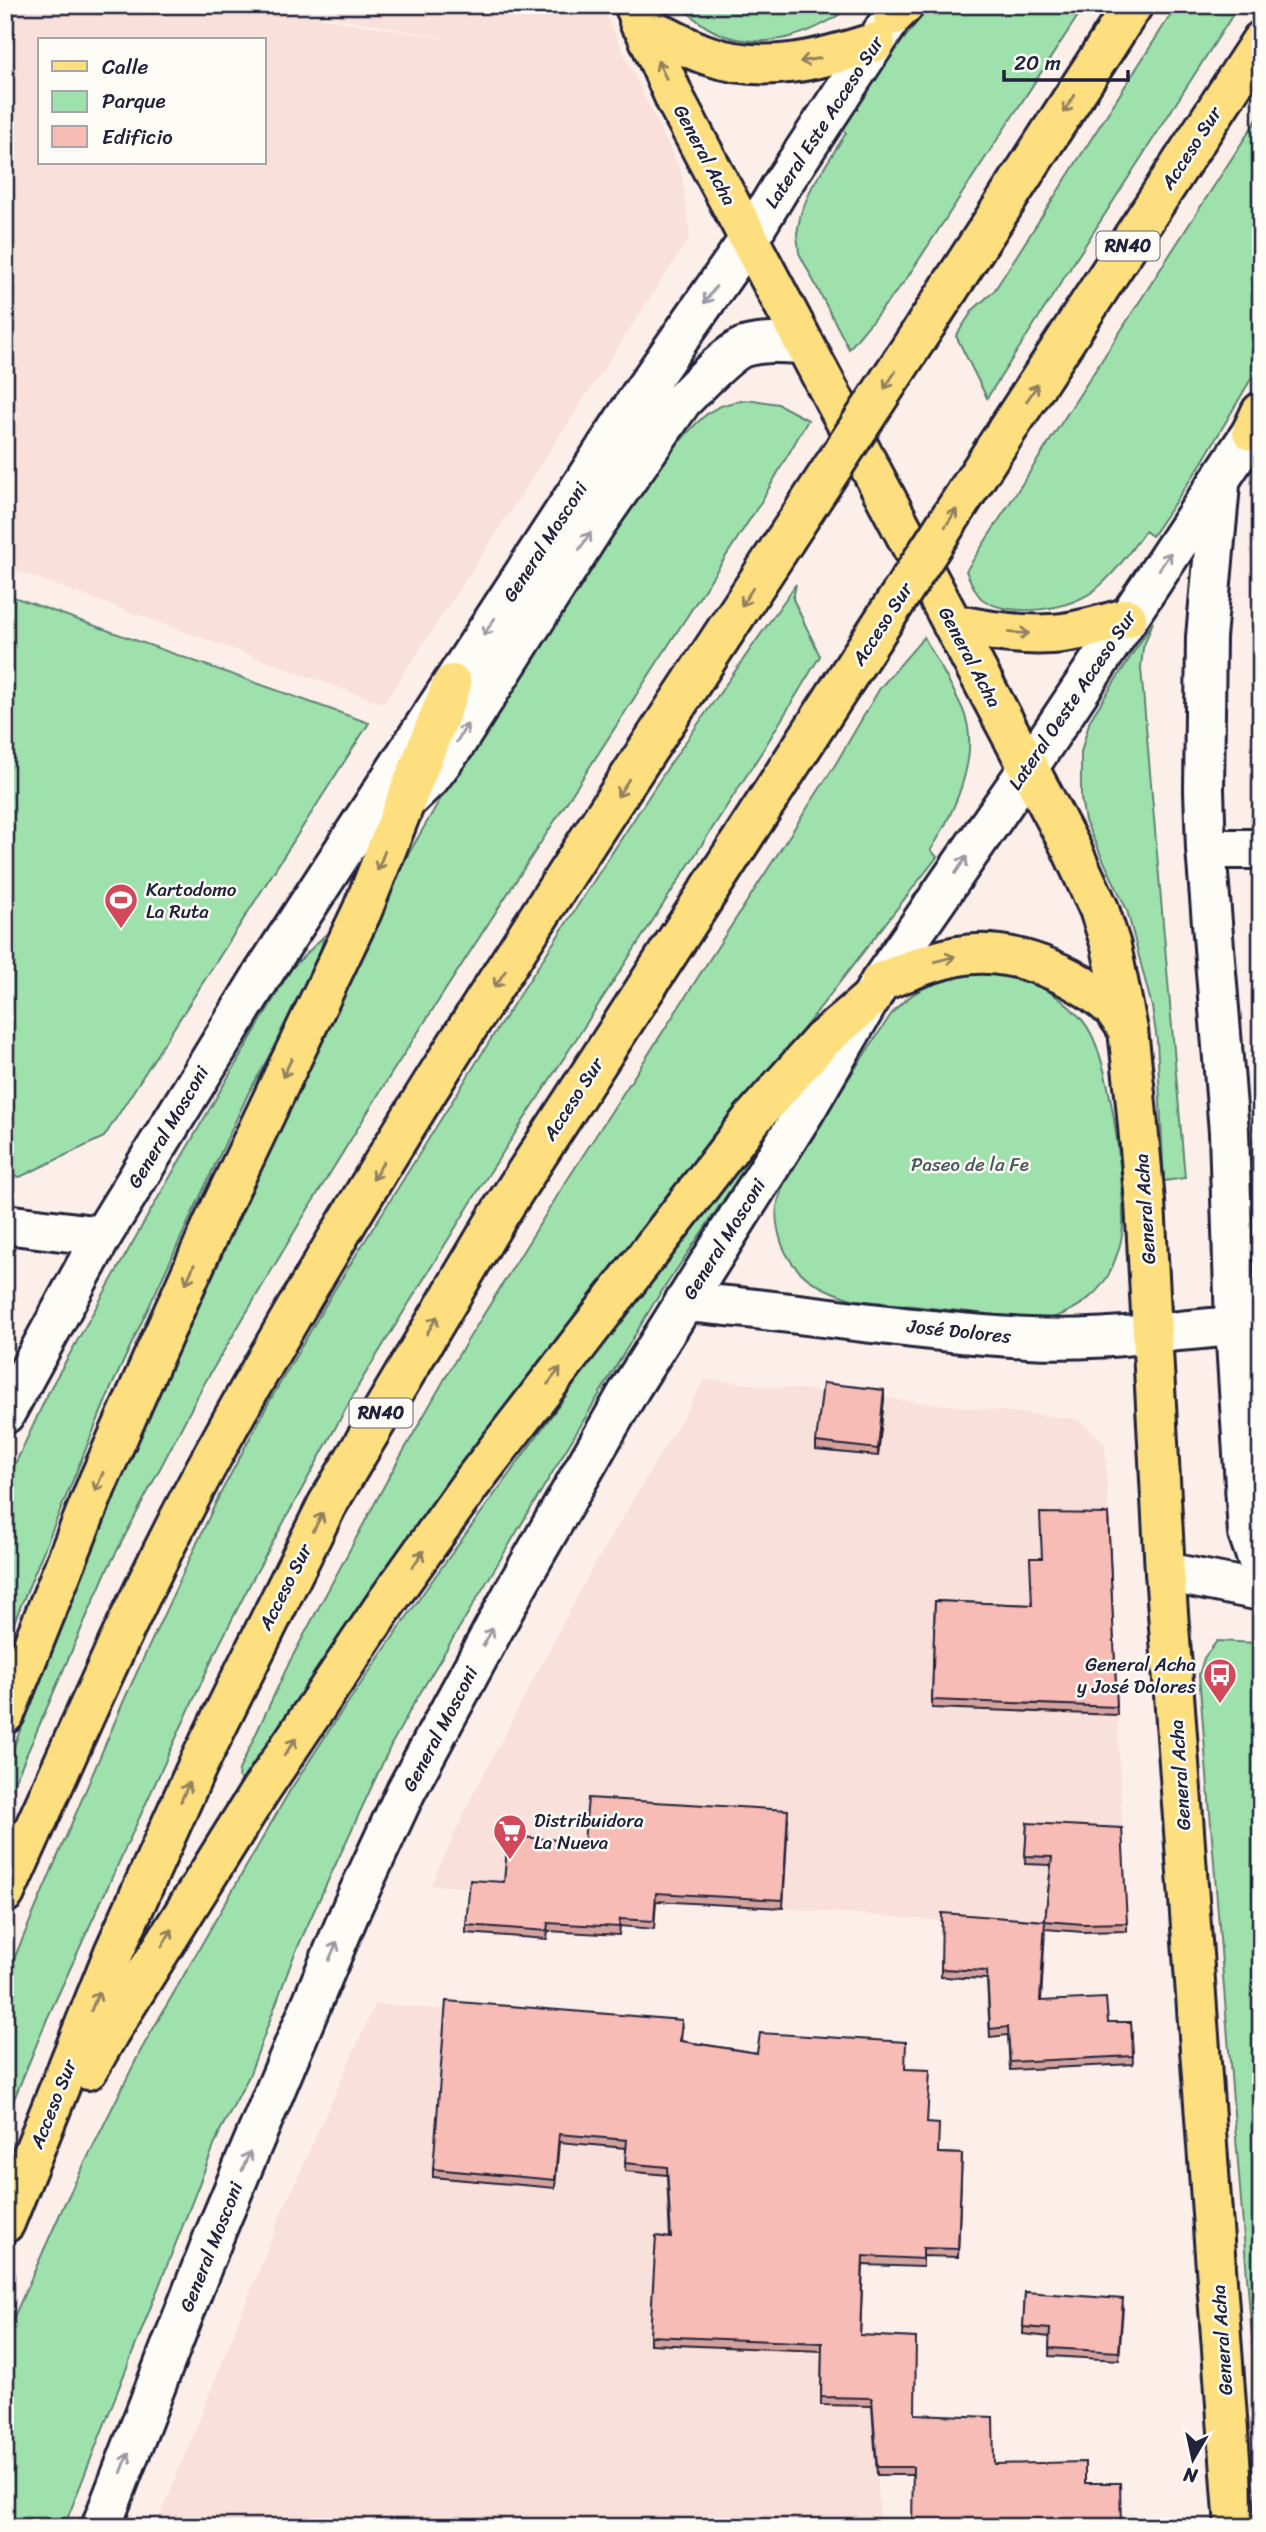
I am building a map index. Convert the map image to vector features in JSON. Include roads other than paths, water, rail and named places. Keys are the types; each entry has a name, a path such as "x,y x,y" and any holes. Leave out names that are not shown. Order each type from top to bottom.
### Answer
{"main road":[{"path":"5,1893 162,1553 214,1452 414,1111 1133,5"},
{"path":"636,13 705,55 757,65 833,56 893,17"},
{"name":"General Acha","path":"636,13 676,101 1029,767 1099,909 1120,980 1128,1030 1145,1202 1165,1572 1235,2527"},
{"name":"Acceso Sur","path":"8,2216 114,1952 190,1782 327,1505 457,1283 521,1180 1261,41"},
{"path":"952,624 998,632 1052,634 1127,618"},
{"path":"5,1714 98,1482 213,1224 362,911 452,684"},
{"path":"8,2216 109,2033 200,1885 394,1592 470,1485 752,1119 821,1041 875,990 958,956 988,953 1047,966 1085,988 1113,1009 1128,1030"}],"street":[{"name":"Lateral Este Acceso Sur","path":"749,239 780,186 893,17"},
{"name":"General Mosconi","path":"5,1414 102,1236 194,1083 641,394 749,239"},
{"path":"641,394 710,359 742,348 768,343 804,344"},
{"name":"General Mosconi","path":"346,849 404,803 430,778 455,745 596,524 670,418 700,383 742,348"},
{"name":"Lateral Oeste Acceso Sur","path":"875,990 1029,767 1258,420"},
{"path":"1220,480 1206,638 1206,849 1229,1132 1235,1326 1248,1533 1261,1570"},
{"path":"1206,849 1261,849"},
{"name":"General Mosconi","path":"101,2527 220,2223 320,1981 385,1833 545,1535 630,1389 805,1111 875,990"},
{"path":"5,1224 102,1236"},
{"name":"José Dolores","path":"684,1302 765,1308 882,1324 1029,1338 1077,1338 1235,1326"},
{"path":"1165,1572 1261,1591"}],"place":[{"name":"Kartodomo La Ruta","path":"121,930"},
{"name":"General Acha y José Dolores","path":"1220,1705"},
{"name":"Distribuidora La Nueva","path":"510,1861"}],"park label":[{"name":"Paseo de la Fe","path":"970,1164"}]}
